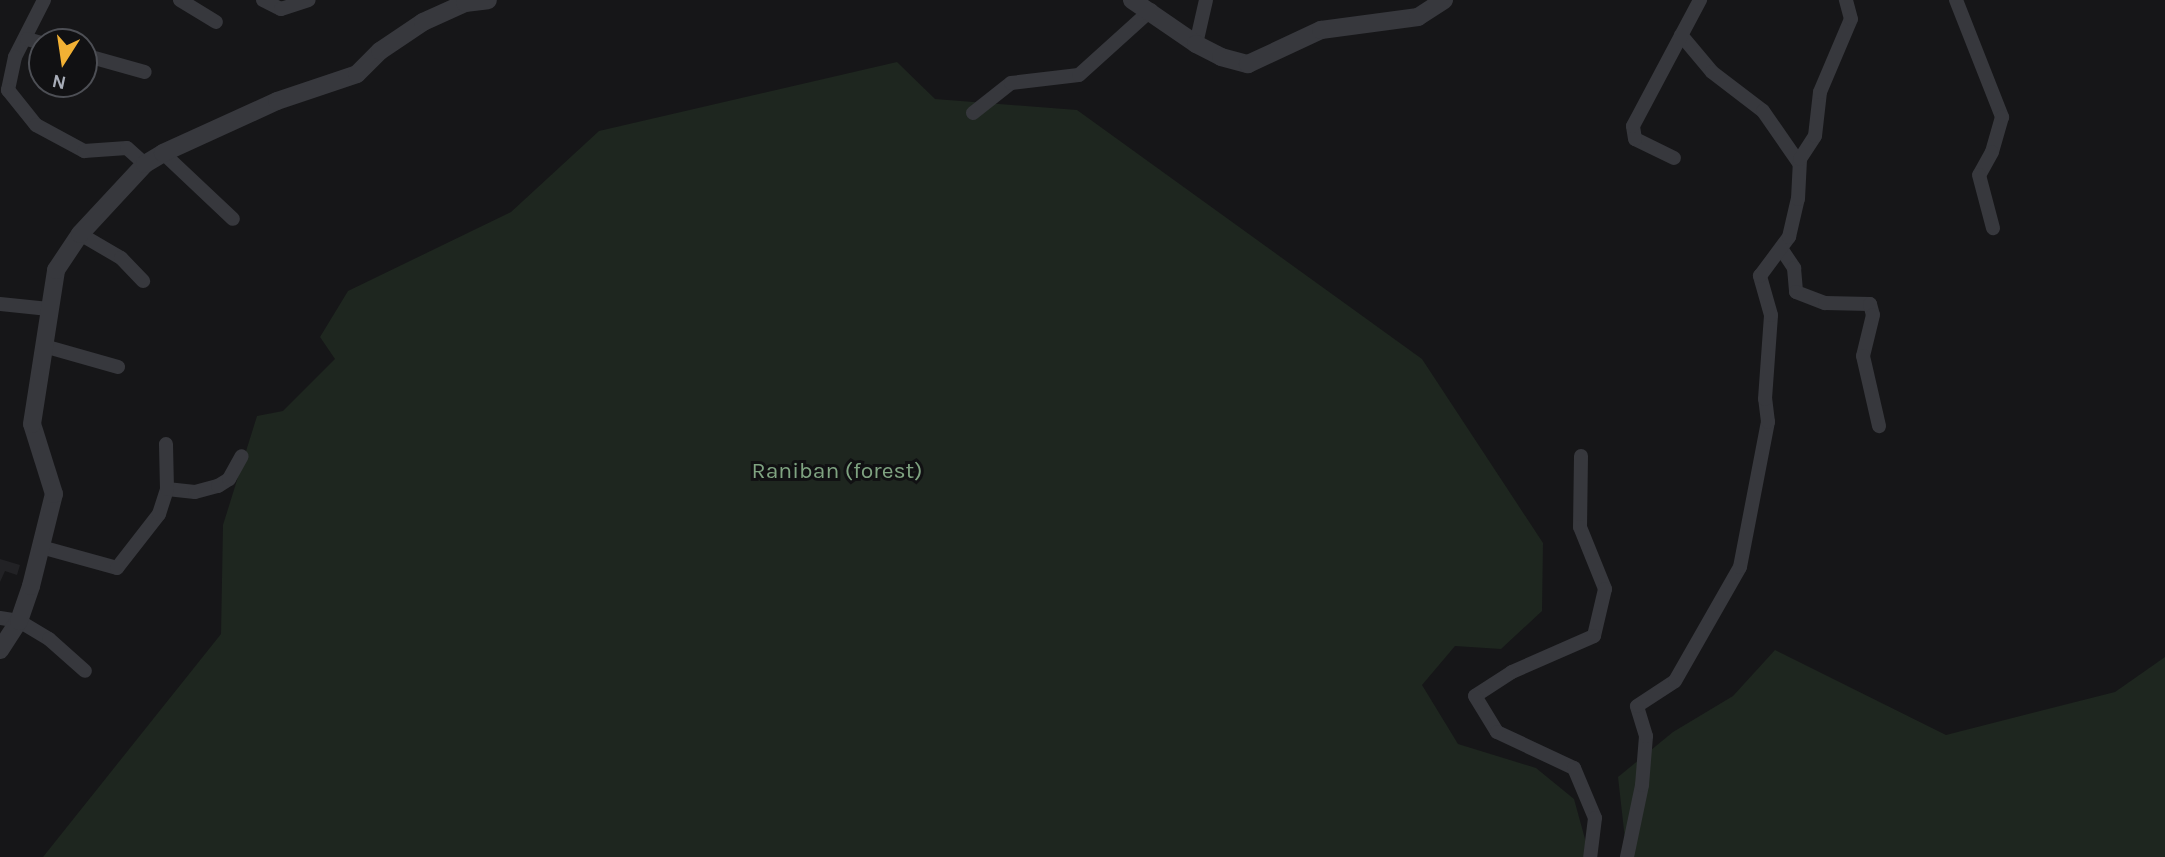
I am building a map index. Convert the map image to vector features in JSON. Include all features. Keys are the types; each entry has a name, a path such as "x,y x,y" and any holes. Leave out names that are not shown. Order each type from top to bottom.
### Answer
{"street":[{"path":"44,0 27,39 15,57 4,90 36,125 84,151 127,148 145,164"},
{"path":"180,0 216,22"},
{"path":"263,0 281,9 309,0"},
{"path":"0,650 19,621 54,494 32,424 56,270 80,234 145,164 163,153 277,101 357,74 380,51 423,22 466,3 488,0"},
{"path":"1132,0 1151,10 1196,44 1238,62 1259,62 1321,30 1418,17 1444,0"},
{"path":"1196,44 1206,0"},
{"path":"1674,158 1635,139 1633,126 1700,0"},
{"path":"1627,857 1642,785 1646,736 1637,706 1675,681 1740,566 1768,422 1765,399 1771,315 1760,276 1782,250 1798,199 1799,163 1815,136 1821,92 1851,19 1846,0"},
{"path":"1956,0 2002,117 1992,152 1979,175 1993,228"},
{"path":"973,113 1010,83 1062,81 1079,75 1151,10"},
{"path":"1681,35 1712,72 1763,111 1799,163"},
{"path":"98,59 145,72"},
{"path":"163,153 233,219"},
{"path":"80,234 121,258 143,281"},
{"path":"1782,250 1794,268 1796,292 1825,303 1870,304 1873,315 1863,356 1879,426"},
{"path":"0,304 49,309"},
{"path":"44,346 118,367"},
{"path":"41,547 117,568 155,522 167,489 166,444"},
{"path":"167,489 195,492 218,486 229,479 242,456"},
{"path":"1581,456 1580,527 1605,589 1594,636 1511,672 1475,696 1497,732 1574,768 1595,818 1590,857"},
{"path":"0,618 19,621 85,671"}],"shaded area":[{"path":"0,559 20,565 17,575 5,571 0,582"}],"green space":[{"name":"Raniban (forest)","path":"897,62 935,99 1077,110 1422,359 1543,543 1542,611 1501,649 1455,646 1422,685 1458,744 1536,768 1574,799 1590,857 43,857 221,634 223,525 257,416 283,411 335,359 320,337 348,291 511,212 599,131"},
{"path":"1775,650 1946,735 2115,692 2165,657 2165,857 1627,857 1618,777 1673,732 1733,696"}]}
